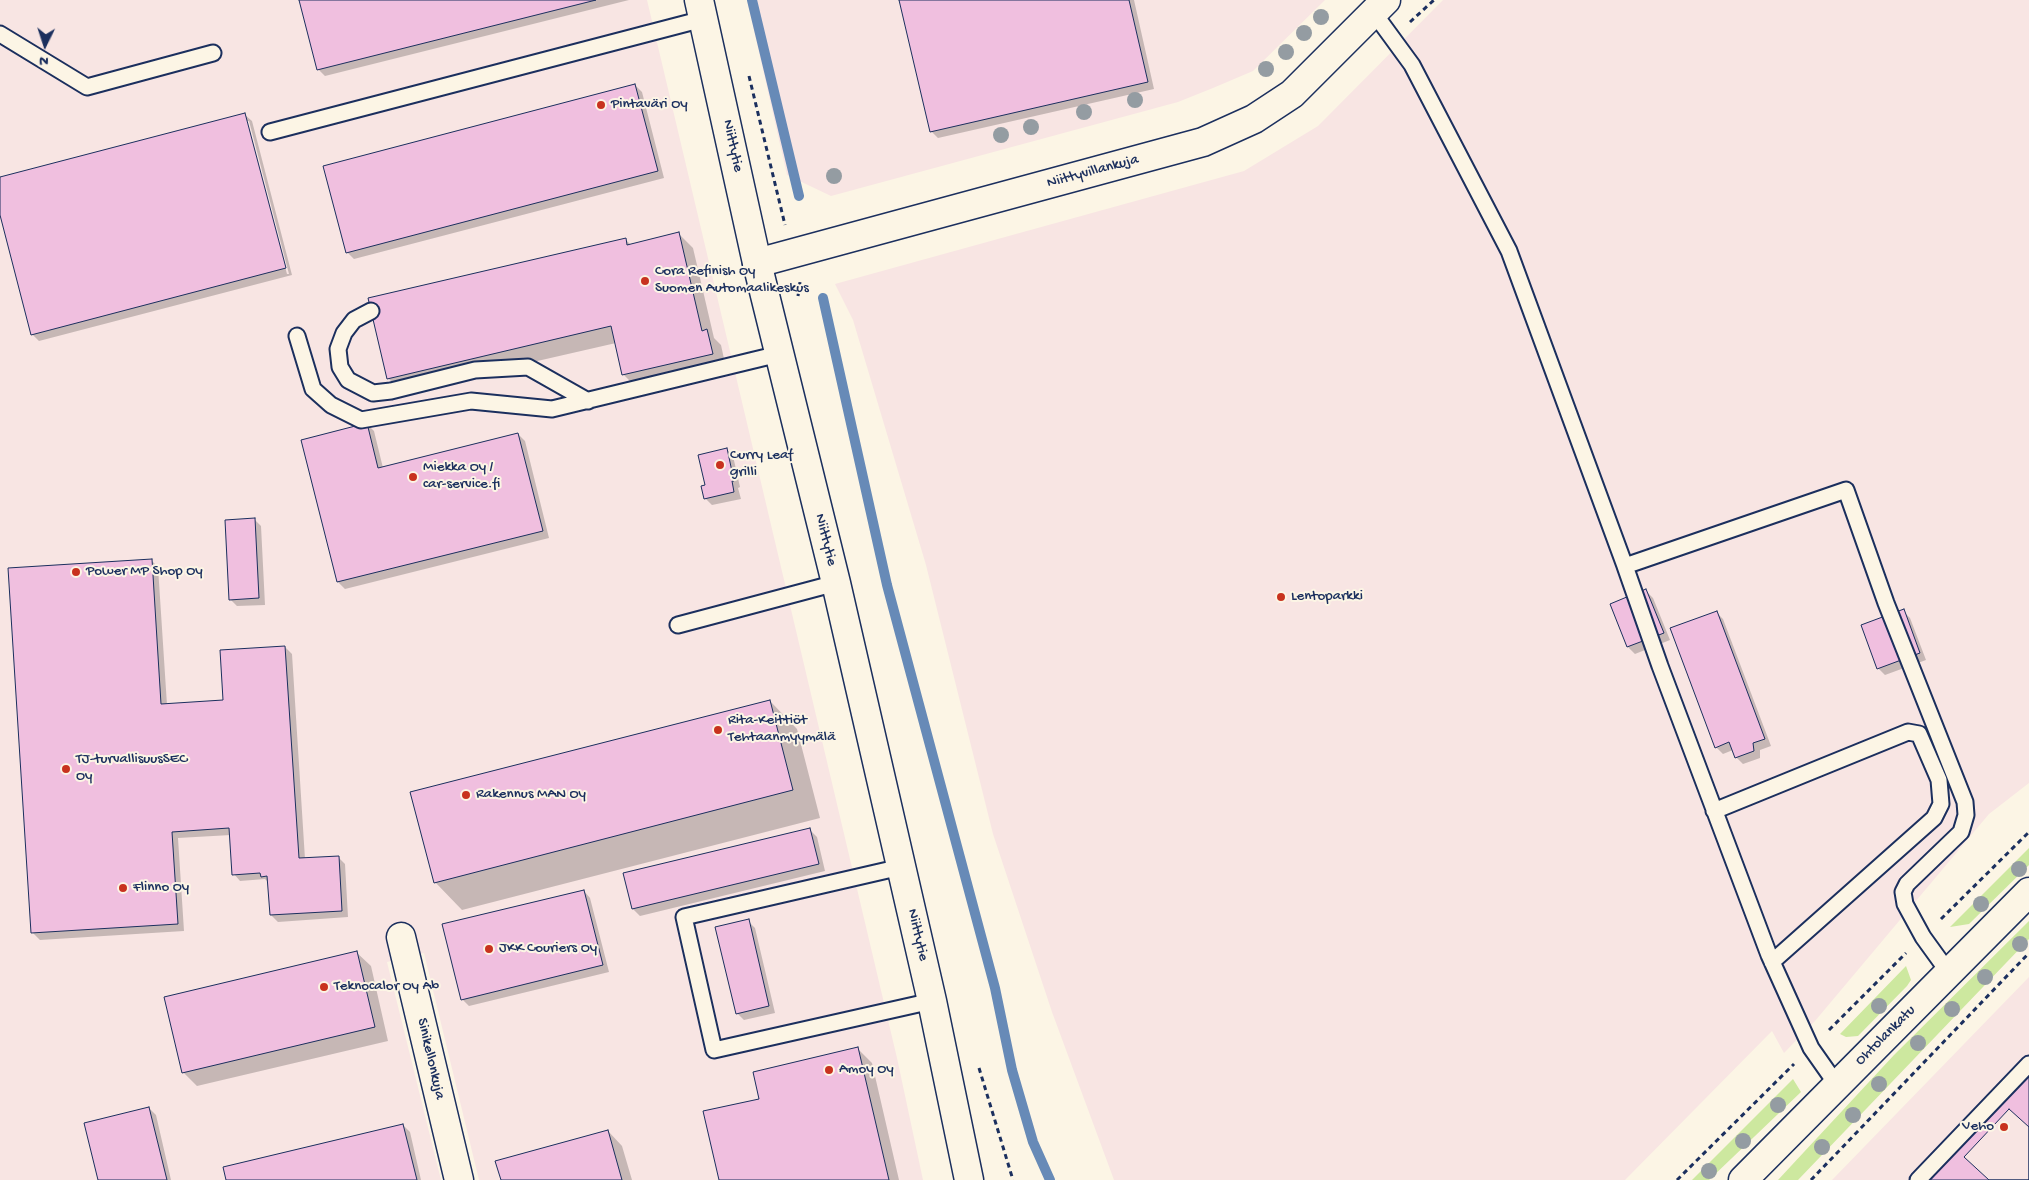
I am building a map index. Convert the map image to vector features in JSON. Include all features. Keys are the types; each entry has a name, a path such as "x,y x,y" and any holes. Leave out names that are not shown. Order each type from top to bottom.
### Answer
{"street":[{"name":"Niittyvillankuja","path":"757,263 1203,142 1254,120 1292,94 1380,6"},
{"name":"Niittytie","path":"701,9 757,263 836,584 932,1000 969,1180"},
{"name":"Ohtolankatu","path":"1742,1180 2029,892"},
{"name":"Sinikellonkuja","path":"401,937 458,1180"},
{"name":"Niittytie","path":"949,1081 985,1180"}],"lane":[{"path":"1380,6 1509,251 1660,666 1772,962 1811,1048 1837,1085"},
{"path":"270,132 701,9"},
{"path":"0,34 87,87 213,53"},
{"path":"371,311 354,320 344,333 338,348 340,367 348,380 373,393 391,391 475,370 528,367 588,401"},
{"path":"297,336 313,389 331,405 361,420 472,401 552,409 779,354"},
{"path":"1625,566 1846,490 1886,603 1965,802 1966,815 1961,832 1907,884 1903,892 1905,904 1923,937 1949,973"},
{"path":"678,625 836,584"},
{"path":"1714,811 1908,732 1919,734 1939,780 1941,804 1934,818 1772,962"},
{"path":"901,867 684,917 714,1050 932,1000"},
{"path":"1918,1180 2029,1064"}],"path":[{"path":"747,66 792,253"},
{"path":"1677,1180 2029,832"},
{"path":"1811,1180 2029,953"}],"shaded area":[{"path":"0,0 647,0 897,1058 923,1180 479,1180 424,953 387,962 441,1180 0,1180"},
{"path":"747,0 1325,0 1253,71 1178,102 831,196 787,175"},
{"name":"Lentoparkki","path":"1443,0 2029,0 2029,783 1989,814 1815,1021 1784,1053 1772,1031 1625,1180 1114,1180 1052,1012 993,834 926,565 853,320 835,284 1244,171 1318,126"},
{"path":"2029,977 2029,1180 1832,1180"}],"green space":[{"path":"2029,848 2029,865 1969,924 1950,927"},
{"path":"2029,921 2029,939 1798,1180 1778,1180 1894,1055"},
{"path":"1906,966 1911,980 1907,986 1858,1036 1846,1037 1840,1034"},
{"path":"1793,1079 1801,1092 1709,1180 1692,1180"}],"building":[{"path":"299,0 596,0 317,70"},
{"path":"899,0 1129,0 1148,82 930,132"},
{"path":"635,84 658,171 346,253 323,166"},
{"path":"245,113 286,268 31,335 0,215 0,177"},
{"path":"679,232 702,331 707,329 713,354 622,375 611,326 387,379 368,298 626,238 627,245"},
{"path":"367,423 378,468 518,433 543,531 337,582 301,440"},
{"path":"727,448 734,481 732,481 734,492 704,499 701,486 705,485 698,455"},
{"path":"255,518 259,598 229,600 225,520"},
{"path":"152,559 161,704 223,700 220,650 285,646 299,858 339,856 342,911 270,915 267,876 261,877 260,873 232,875 229,828 172,832 178,924 31,933 8,568"},
{"path":"1646,589 1664,633 1627,647 1610,604"},
{"path":"1904,609 1920,653 1877,669 1861,625"},
{"path":"1717,611 1765,739 1753,743 1754,751 1735,758 1729,742 1715,748 1670,628"},
{"path":"770,700 793,790 434,883 410,792"},
{"path":"810,828 819,864 632,909 623,873"},
{"path":"584,890 603,965 461,1000 442,924"},
{"path":"749,919 769,1006 736,1014 715,927"},
{"path":"357,951 375,1027 182,1073 164,997"},
{"path":"858,1047 889,1180 719,1180 703,1111 759,1099 753,1072"},
{"name":"Veho","path":"2029,1073 2029,1180 1929,1180"},
{"path":"149,1107 167,1180 98,1180 84,1123"},
{"path":"2009,1109 2029,1127 2029,1180 1989,1180 1964,1157"},
{"path":"403,1124 417,1180 226,1180 223,1167"},
{"path":"608,1130 622,1180 501,1180 495,1161"}],"waterway":[{"path":"752,0 799,196"},
{"path":"823,298 887,585 995,988 1012,1070 1033,1142 1050,1180"}],"place":[{"name":"Pintaväri Oy","path":"601,105"},
{"name":"Cora Refinish Oy Suomen Automaalikeskus","path":"645,281"},
{"name":"Curry Leaf grilli","path":"720,465"},
{"name":"Miekka Oy / car-service.fi","path":"413,477"},
{"name":"Power MP Shop Oy","path":"76,572"},
{"name":"Lentoparkki","path":"1281,597"},
{"name":"Rita-Keittiöt Tehtaanmyymälä","path":"718,730"},
{"name":"TJ-turvallisuusSEC Oy","path":"66,769"},
{"name":"Rakennus MAN Oy","path":"466,795"},
{"name":"Flinno Oy","path":"123,888"},
{"name":"JKK Couriers Oy","path":"489,949"},
{"name":"Teknocalor Oy Ab","path":"324,987"},
{"name":"Amoy Oy","path":"829,1070"},
{"name":"Veho","path":"2004,1127"}]}
